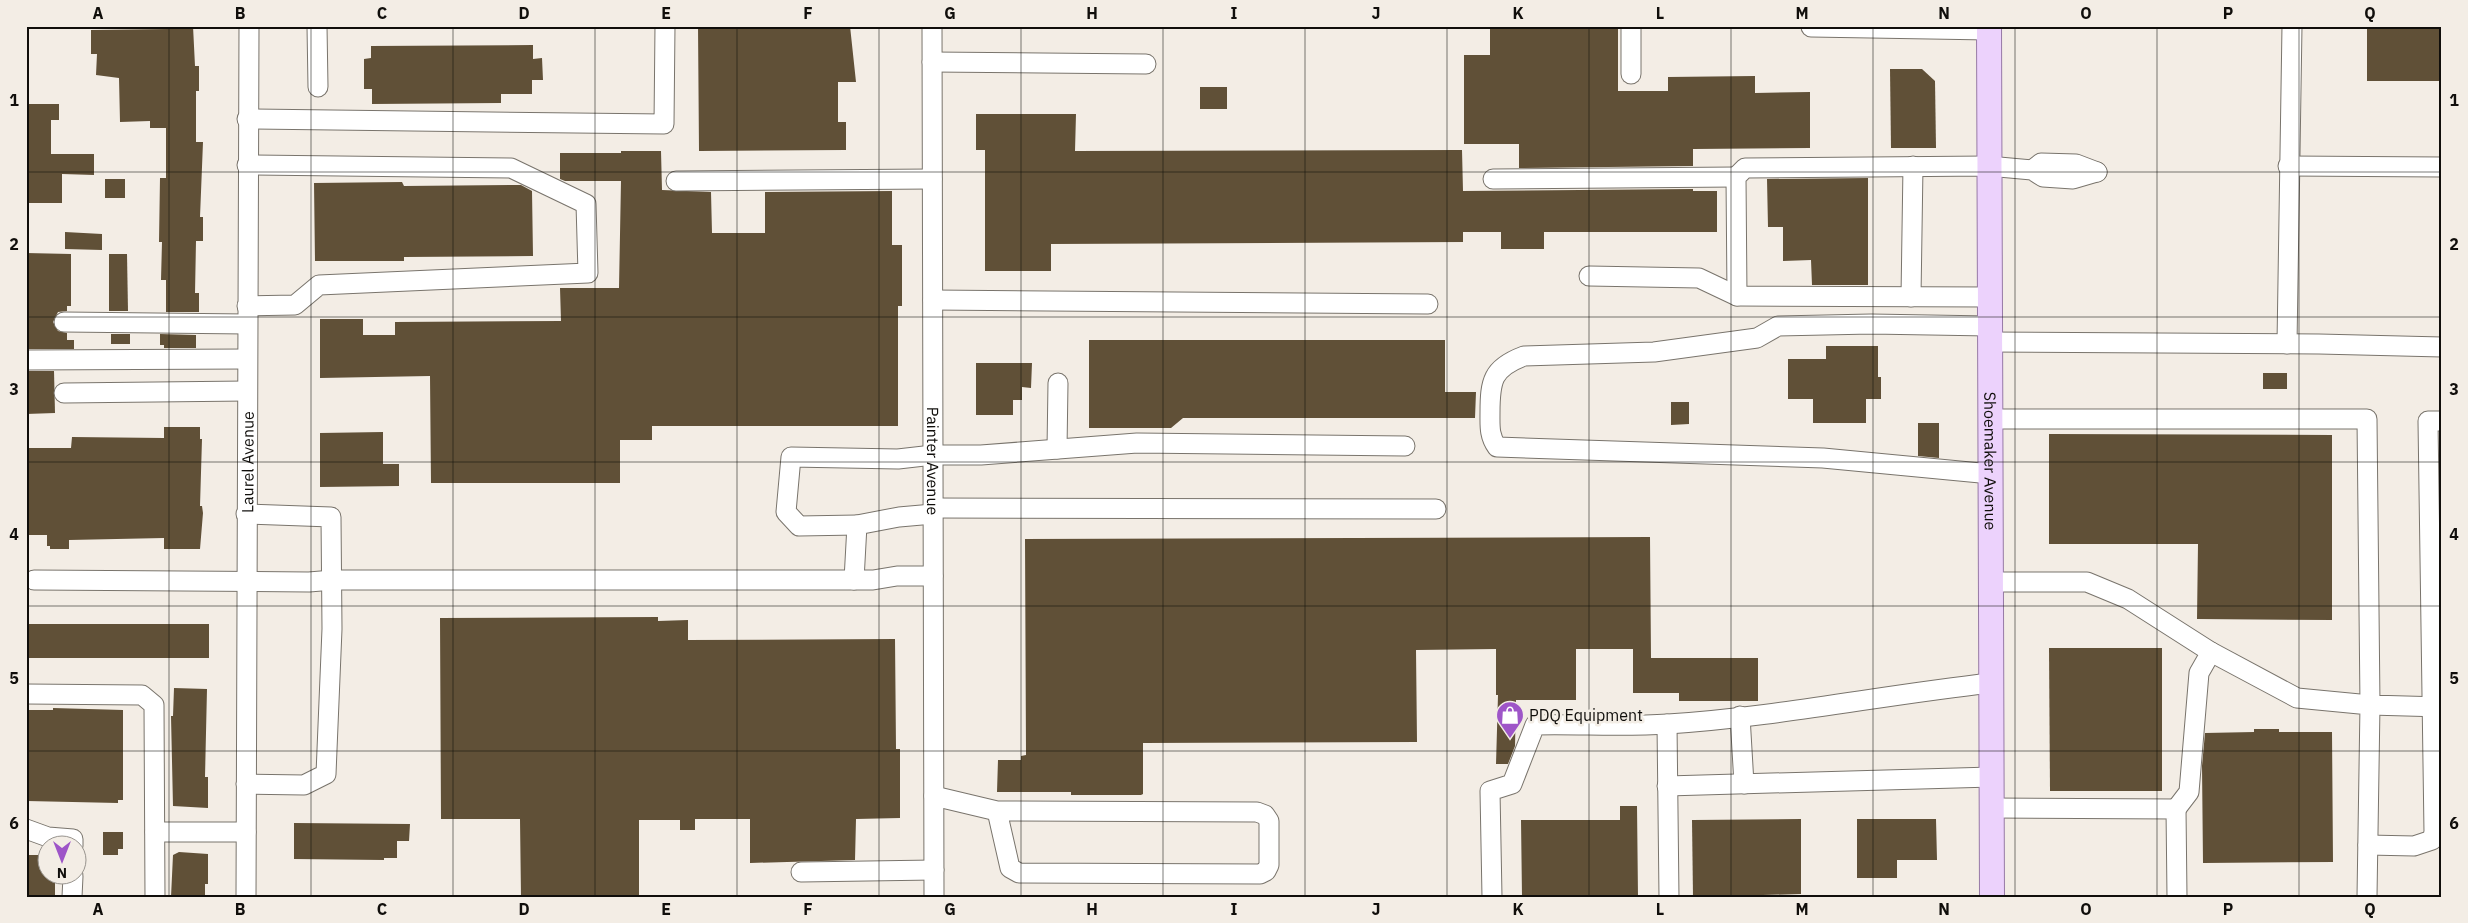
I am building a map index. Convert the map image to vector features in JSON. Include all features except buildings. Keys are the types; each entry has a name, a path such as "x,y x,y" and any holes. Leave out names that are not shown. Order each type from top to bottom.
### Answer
{"main road":[{"name":"Shoemaker Avenue","path":"1989,28 1992,897"}],"street":[{"name":"Laurel Avenue","path":"246,897 249,26"},
{"path":"317,26 318,87"},
{"path":"248,119 664,124 665,26"},
{"name":"Painter Avenue","path":"932,26 934,897"},
{"path":"1631,26 1631,74"},
{"path":"2287,344 2288,166 2292,26"},
{"path":"1811,27 1989,28"},
{"path":"932,62 1146,64"},
{"path":"64,322 247,315 295,305 319,284 588,273 586,204 511,168 248,165"},
{"path":"1911,297 1913,166"},
{"path":"1493,179 1736,177 1745,168 1988,166 2032,170"},
{"path":"2288,166 2442,167"},
{"path":"1736,177 1737,296"},
{"path":"676,181 932,179"},
{"path":"1589,276 1699,278 1737,296 1989,297"},
{"path":"933,300 1428,304"},
{"path":"1991,474 1823,458 1497,446 1491,438 1490,386 1498,370 1509,362 1524,356 1654,352 1757,338 1778,326 1870,324 1989,334 2442,347"},
{"path":"26,360 247,359"},
{"path":"1057,450 1058,383"},
{"path":"64,393 247,391"},
{"path":"1990,419 2367,419 2370,705 2367,897"},
{"path":"2368,845 2414,846 2432,840 2434,832 2437,707 2428,421 2442,421"},
{"path":"1405,446 1137,443 981,455 933,455 898,459 791,457 786,512 798,526 857,525 933,511 1436,509"},
{"path":"246,514 331,517 333,580 326,774 304,785 246,784"},
{"path":"854,580 857,525"},
{"path":"34,580 246,582 333,580 873,580 897,576 933,576"},
{"path":"1992,582 2087,582 2128,599 2211,652 2297,698 2370,705 2437,707"},
{"path":"2177,897 2176,809 2189,792 2199,673 2211,652"},
{"path":"1492,897 1490,792 1512,784 1535,725 1667,724 1991,683"},
{"path":"26,694 142,695 154,705 155,897"},
{"path":"1740,716 1744,784"},
{"path":"1667,724 1669,897"},
{"path":"1668,786 1992,777"},
{"path":"934,796 997,811 1258,812 1265,815 1270,821 1269,865 1260,874 1019,873 1010,868 997,811"},
{"path":"1991,808 2176,809"},
{"path":"26,828 46,836"},
{"path":"155,832 246,832"},
{"path":"801,872 934,870"}],"place":[{"name":"PDQ Equipment","path":"1510,739"}]}
